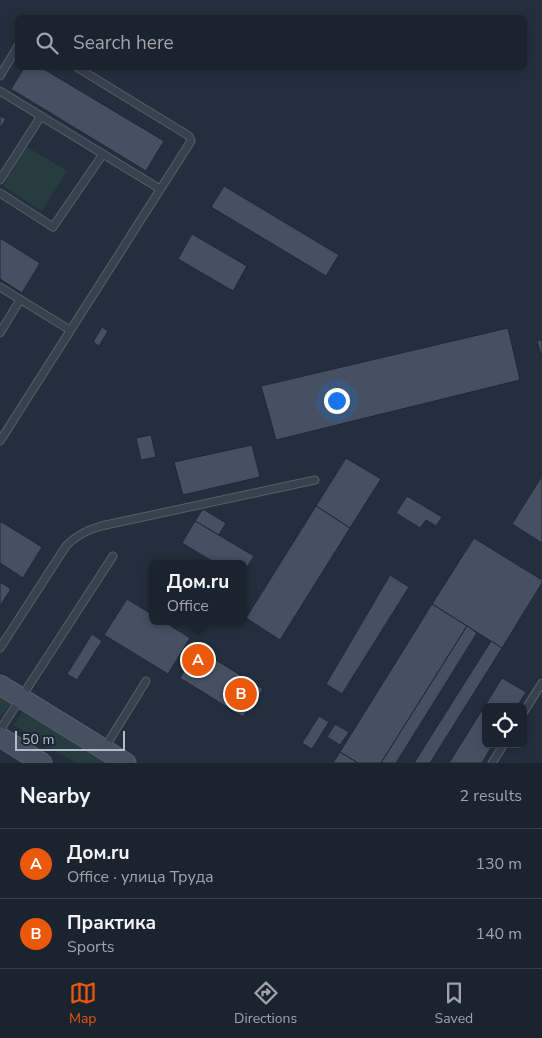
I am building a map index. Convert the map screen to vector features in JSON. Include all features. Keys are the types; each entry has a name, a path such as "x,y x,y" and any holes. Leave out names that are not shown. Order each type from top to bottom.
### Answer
{"main road":[{"path":"0,684 126,763"},
{"path":"0,737 21,754 42,763"}],"lane":[{"path":"0,76 15,51"},
{"path":"0,441 190,141 189,136 81,70"},
{"path":"0,91 160,190"},
{"path":"0,180 41,116"},
{"path":"0,193 54,227 103,154"},
{"path":"0,287 70,330"},
{"path":"0,333 20,300"},
{"path":"0,648 66,546 75,537 101,526 315,480"},
{"path":"0,730 114,556"},
{"path":"104,750 146,681"},
{"path":"527,707 542,683"},
{"path":"492,763 501,748"}],"green space":[{"path":"27,147 67,171 42,211 3,186"},
{"path":"0,694 9,699 11,704 2,716 0,716"},
{"path":"25,708 113,763 76,763 14,725"}],"building":[{"path":"23,70 45,70 164,141 146,171 11,89"},
{"path":"0,116 6,119 0,128"},
{"path":"224,186 339,255 326,276 211,207"},
{"path":"192,234 247,266 233,291 178,259"},
{"path":"0,238 40,263 22,293 0,279"},
{"path":"102,327 108,331 99,346 93,342"},
{"path":"508,328 520,380 276,440 261,386"},
{"path":"542,340 542,358 537,341"},
{"path":"151,435 156,457 141,460 136,438"},
{"path":"252,445 260,477 183,495 174,462"},
{"path":"346,458 381,479 350,528 316,506"},
{"path":"542,476 542,543 512,524"},
{"path":"407,496 442,517 436,526 426,520 420,528 396,513"},
{"path":"316,506 350,528 280,640 247,619"},
{"path":"203,509 226,523 219,535 195,521"},
{"path":"0,521 42,547 23,578 0,563"},
{"path":"195,521 254,556 247,567 247,560 210,560 182,543"},
{"path":"474,538 542,580 542,583 502,648 432,604"},
{"path":"390,575 409,587 342,694 326,684"},
{"path":"0,582 11,589 0,606"},
{"path":"127,599 149,613 149,625 169,625 190,638 168,674 104,635"},
{"path":"432,604 467,626 381,763 358,763 340,752"},
{"path":"467,626 477,633 396,763 381,763"},
{"path":"92,634 102,641 77,680 67,674"},
{"path":"491,641 502,648 430,763 414,763"},
{"path":"198,649 263,689 243,717 180,678"},
{"path":"502,678 526,692 519,703 486,703"},
{"path":"482,710 482,748 491,748 482,763 449,763"},
{"path":"319,716 329,722 312,749 302,743"},
{"path":"335,724 349,732 340,745 327,737"},
{"path":"340,752 358,763 333,763"}],"place":[{"name":"Дом.ru","path":"198,660"},
{"name":"Практика","path":"241,694"}]}
